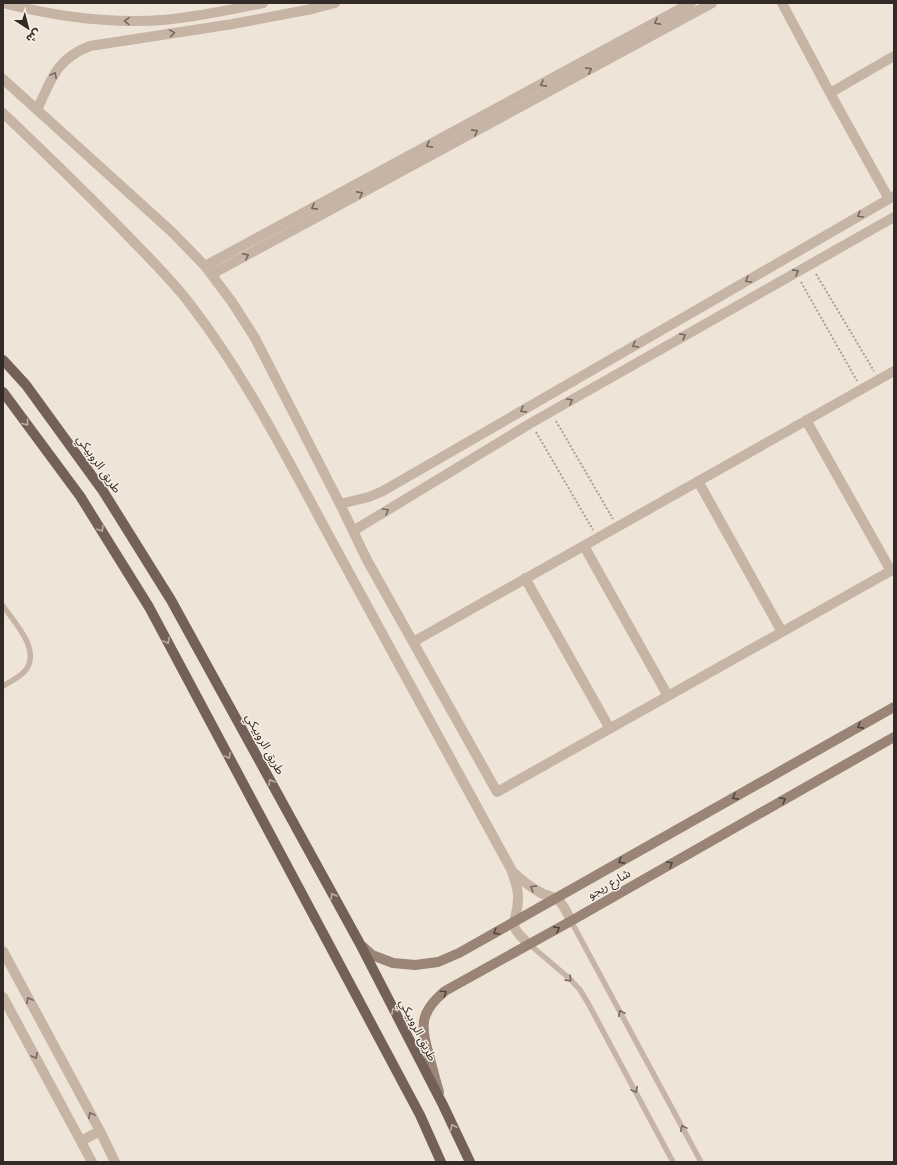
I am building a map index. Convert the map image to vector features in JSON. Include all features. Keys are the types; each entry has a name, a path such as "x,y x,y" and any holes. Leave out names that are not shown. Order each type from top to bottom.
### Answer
{"main road":[{"name":"طريق الروبيكي","path":"3,360 26,385 104,491 171,600 358,942 443,1105 470,1162"},
{"path":"3,392 80,496 149,607 420,1115 441,1162"},
{"name":"شارع ريجو","path":"358,942 372,955 393,963 416,965 438,962 459,953 894,707"},
{"name":"شارع ريجو","path":"443,1105 424,1038 423,1027 429,1007 445,991 894,737"}],"street":[{"path":"3,3 43,13 73,18 103,21 134,21 164,20 195,16 263,3"},
{"path":"37,110 61,64 75,53 90,46 233,24 312,9 335,3"},
{"path":"377,179 692,3"},
{"path":"208,270 377,179 712,3"},
{"path":"340,504 362,499 383,491 891,197 830,93 782,3"},
{"path":"830,93 894,56"},
{"path":"3,79 172,232 208,270 232,302 255,338 367,560 497,792 892,570 806,420"},
{"path":"3,113 91,198 160,269 189,302 228,358 268,424 402,672 511,869 518,896 518,905 513,922 517,933 529,944"},
{"path":"353,531 531,423 894,217"},
{"path":"610,360 618,373"},
{"path":"413,642 894,371"},
{"path":"698,481 782,632"},
{"path":"584,546 668,696"},
{"path":"526,578 610,729"},
{"path":"511,869 535,890 555,898 563,905 571,921"},
{"path":"3,951 100,1131 115,1162"},
{"path":"3,997 92,1162"},
{"path":"81,1141 100,1131"}],"lane":[{"path":"3,606 25,638 29,646 30,654 27,669 23,674 3,686"},
{"path":"571,921 701,1162"},
{"path":"529,944 570,979 580,990 673,1162"}],"path":[{"path":"810,264 879,380"},
{"path":"796,272 862,389"},
{"path":"550,412 618,527"},
{"path":"531,423 598,538"}]}
